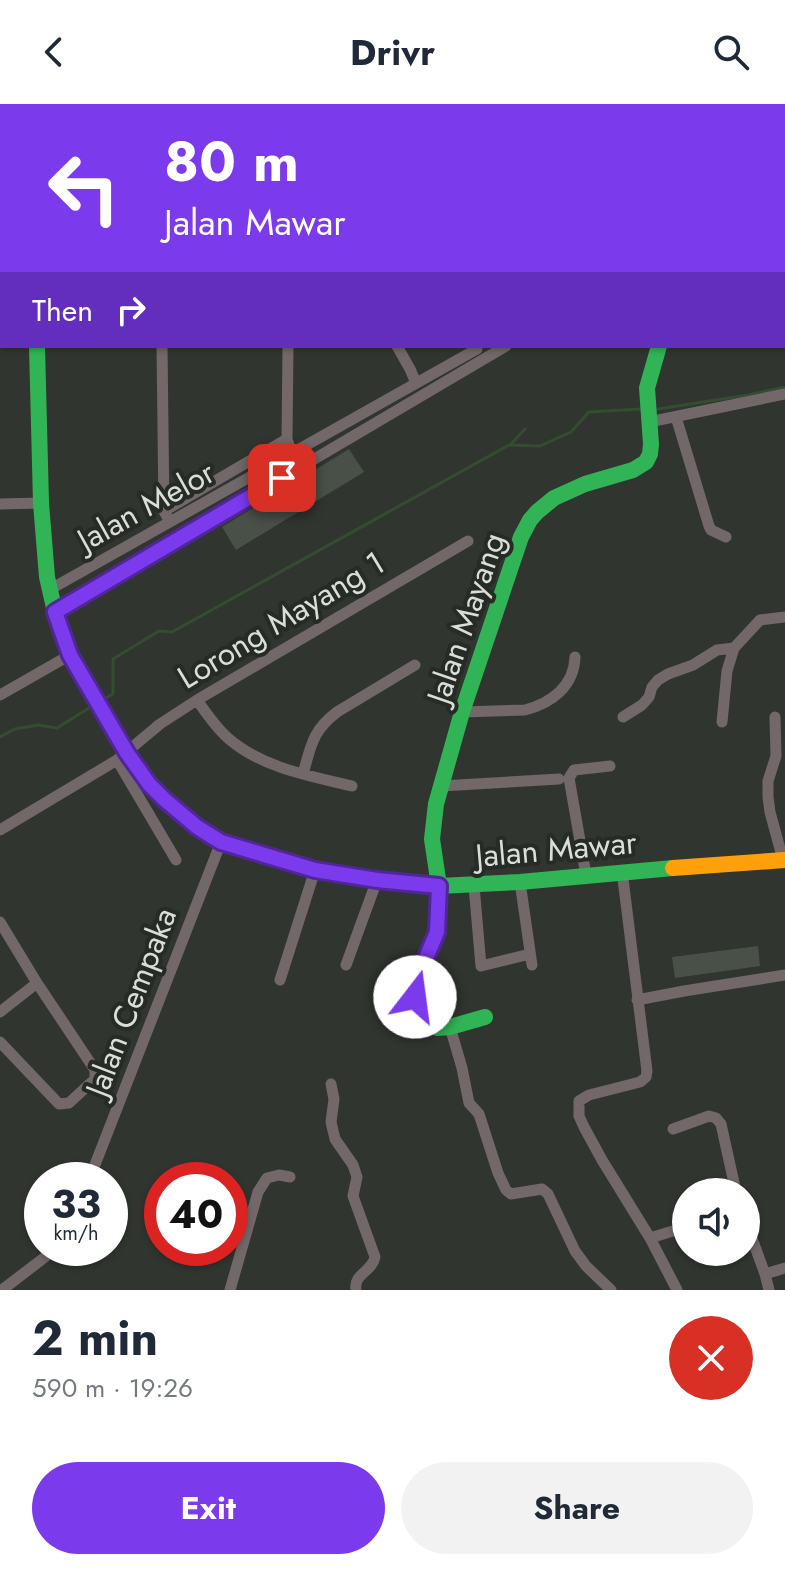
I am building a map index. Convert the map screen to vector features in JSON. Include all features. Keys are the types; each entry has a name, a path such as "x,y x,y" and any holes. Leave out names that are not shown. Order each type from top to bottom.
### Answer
{"main road":[{"name":"Jalan Mawar","path":"37,348 41,503 49,590 70,655 122,757 142,787 221,842 315,870 439,886 474,886 622,871 784,860"},
{"name":"Jalan Mayang","path":"450,1027 437,1028 426,1022 415,997 420,972 437,932 439,886 432,839 434,813 462,712 521,537 530,520 544,506 569,491 642,465 648,459 651,452 647,388 658,348"},
{"path":"450,1027 485,1017"}],"street":[{"path":"162,348 167,517"},
{"path":"288,348 287,439 292,453"},
{"path":"398,348 416,383"},
{"name":"Jalan Melor","path":"49,590 167,517 201,504 416,383 478,352"},
{"name":"Jalan Melor","path":"55,612 353,436 478,352"},
{"path":"649,422 785,394"},
{"path":"676,417 709,526 726,537"},
{"path":"345,423 353,436"},
{"path":"167,517 287,439"},
{"path":"0,504 41,503"},
{"path":"201,504 210,520"},
{"name":"Lorong Mayang 1","path":"0,830 122,757 160,724 197,700 468,541"},
{"path":"722,722 727,671 734,648 760,620 785,617"},
{"path":"623,717 642,705 658,680 693,665 717,650 734,648"},
{"path":"0,695 70,655"},
{"path":"462,712 535,708 560,692 570,681 575,657"},
{"path":"303,774 313,739 326,720 415,665"},
{"path":"197,700 227,738 246,751 271,764 352,786"},
{"path":"775,717 776,756 768,781 768,797 784,860"},
{"path":"586,875 569,778 574,770 610,766"},
{"path":"441,786 559,779"},
{"path":"142,787 176,860"},
{"name":"Jalan Cempaka","path":"96,1162 221,842"},
{"path":"280,980 315,870"},
{"path":"622,871 646,1077 640,1082 589,1095 579,1101 579,1116 677,1290"},
{"path":"346,965 377,880"},
{"path":"474,886 481,966 531,960 520,882"},
{"path":"0,1042 59,1104 69,1103 95,1079 95,1070 2,930"},
{"path":"637,1000 785,975"},
{"path":"0,1012 37,983"},
{"path":"450,1027 469,1103 479,1114 506,1190 511,1194 542,1189 548,1194 575,1251 611,1290"},
{"path":"331,1084 334,1099 331,1122 335,1139 353,1165 357,1177 353,1196 375,1257 374,1264 356,1280 356,1290"},
{"path":"673,1129 709,1116 716,1118 721,1124 733,1178"},
{"path":"230,1290 258,1192 267,1178 279,1175 290,1177"},
{"path":"650,1238 672,1231"},
{"path":"760,1260 769,1290"},
{"path":"2,1290 33,1266"},
{"path":"765,1274 785,1268"}],"building":[{"path":"349,449 364,472 236,550 222,527"},
{"path":"758,946 760,966 675,978 672,957"}],"waterway":[{"path":"658,409 785,387"},
{"path":"104,699 113,694 113,659 159,631 172,632 509,445 540,446 571,432 589,412 641,409"},
{"path":"511,444 525,429"},
{"path":"0,737 15,729 38,725 57,728 89,708"}],"traffic: fast":[{"path":"37,348 41,503 47,577 55,612 70,655 127,753 149,784 197,827 221,842 315,870 439,886 673,868"},
{"path":"485,1017 437,1028 426,1022 415,997 420,972 437,932 439,886 432,839 436,804 462,712 521,537 530,520 554,498 585,484 633,470 646,462 651,444 647,388 658,348"}],"traffic: slow":[{"path":"673,868 785,860"}],"route":[{"path":"282,478 55,612 70,655 127,753 149,784 197,827 221,842 315,870 439,886 437,932 420,972 415,997"}]}
